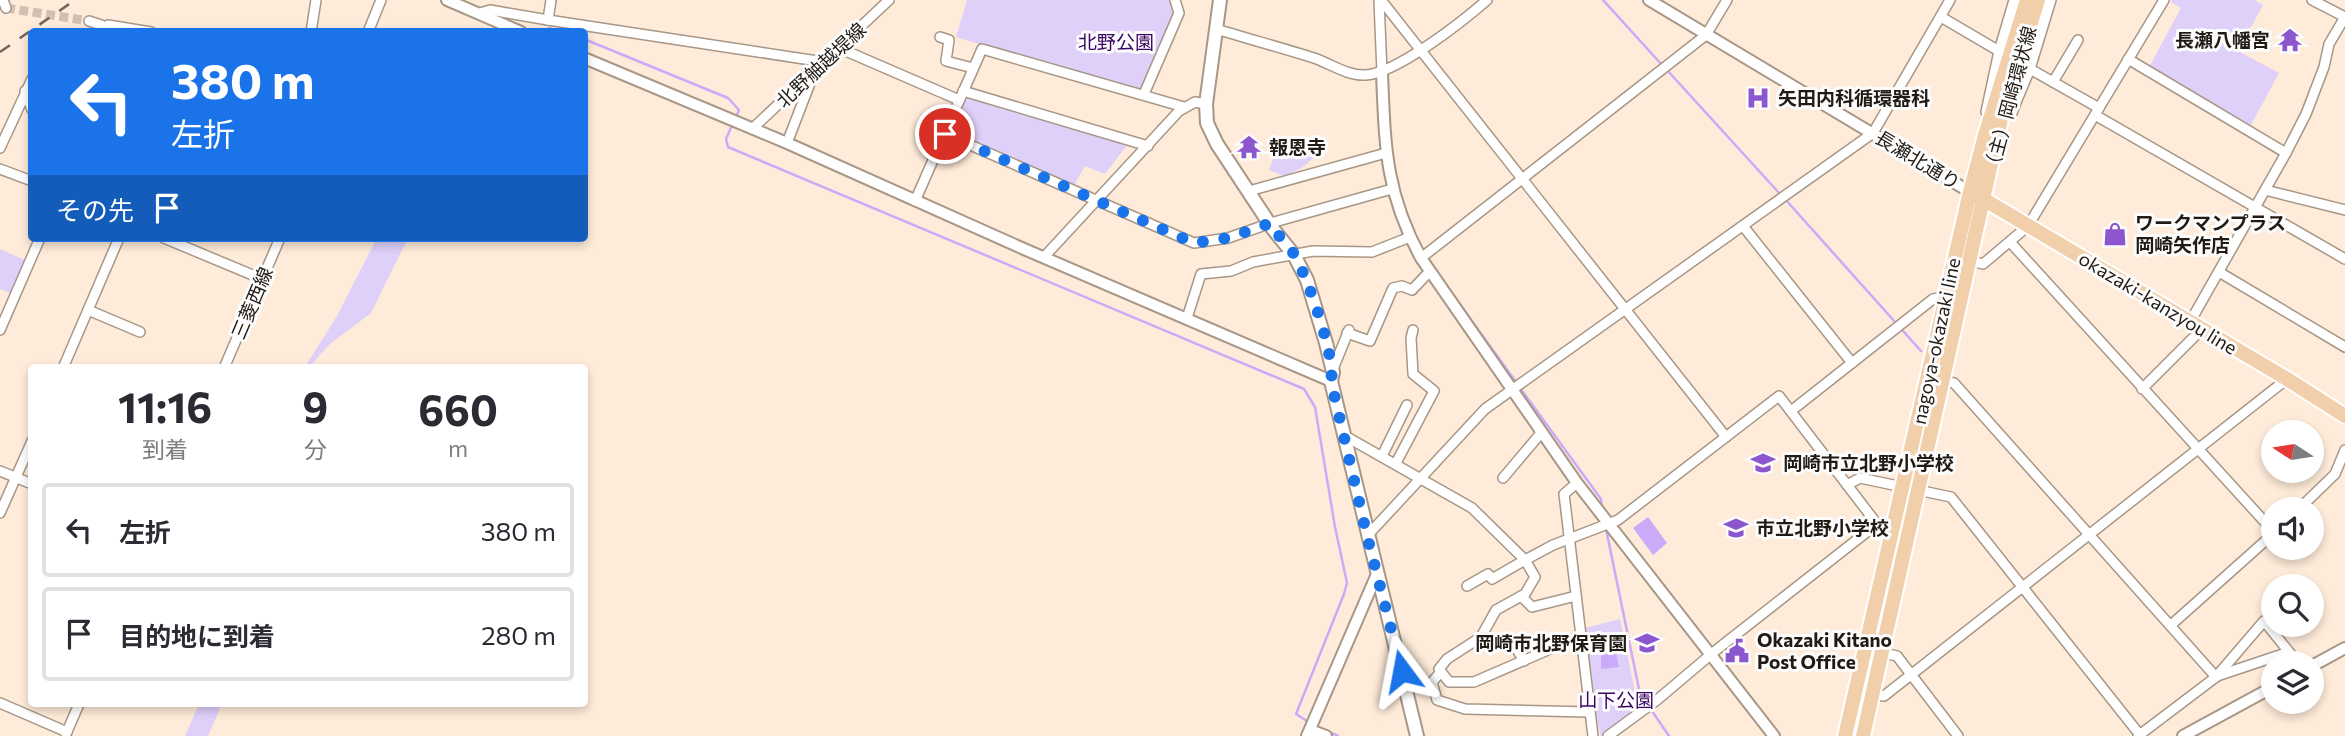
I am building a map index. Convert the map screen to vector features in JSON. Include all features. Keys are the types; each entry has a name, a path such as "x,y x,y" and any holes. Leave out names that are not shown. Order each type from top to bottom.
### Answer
{"main road":[{"path":"1220,0 1206,104 1207,123 1217,145 1294,255 1307,280 1417,736"},
{"name":"（主）岡崎環状線","path":"1970,192 2027,0"},
{"name":"（主）岡崎環状線","path":"1984,200 2001,119 2038,0"},
{"name":"okazaki-kanzyou line","path":"1970,192 2345,416"},
{"name":"nagoya-okazaki line","path":"1863,736 1883,653 1946,296 1970,192"},
{"name":"nagoya-okazaki line","path":"1845,736 1911,488 1943,381 1984,200"}],"street":[{"path":"312,28 316,0"},
{"path":"370,28 381,0"},
{"path":"447,0 512,28"},
{"path":"548,20 551,0"},
{"name":"北野舳越堤線","path":"752,129 889,0"},
{"path":"1144,94 1179,13 1175,0"},
{"path":"1380,0 1726,437"},
{"path":"1380,0 1385,153 1392,189 1421,258 1577,483 1774,736"},
{"path":"1216,29 1317,59 1355,75 1382,73 1420,50 1487,0"},
{"name":"長瀬北通り","path":"1648,0 1970,192"},
{"path":"1421,258 1706,35 1727,0"},
{"path":"1367,536 1485,409 1873,133 1950,0"},
{"path":"1985,135 1985,115 2014,0"},
{"path":"2001,119 2012,113 2030,69 2051,0"},
{"path":"2142,389 2196,326 2220,272 2305,114 2324,67 2329,44 2345,17 2312,0"},
{"path":"1970,261 1983,264 2028,226 2162,1"},
{"path":"480,13 490,10 824,62"},
{"path":"1941,17 1999,51"},
{"path":"89,21 102,25 102,28"},
{"path":"104,28 108,25 126,28"},
{"path":"940,37 949,40 946,61 972,68"},
{"path":"2053,82 2078,40"},
{"path":"839,48 961,96 1148,146"},
{"path":"915,201 982,49 1184,107"},
{"path":"2128,59 2286,153"},
{"path":"588,60 787,143 1187,318 1332,375 1348,331 1370,341 1393,288 1402,286 1412,290 1430,271"},
{"path":"2030,69 2256,208 2345,259"},
{"path":"787,143 816,70"},
{"path":"0,148 28,86"},
{"path":"25,91 28,99"},
{"path":"1044,257 1184,107 1195,102 1206,104"},
{"path":"945,134 1194,243 1228,238 1392,189"},
{"path":"1249,191 1385,153"},
{"path":"0,169 28,180"},
{"path":"2265,190 2345,210"},
{"path":"1743,226 1852,363"},
{"path":"1187,318 1201,274 1231,271 1253,262 1312,251 1372,252 1410,237"},
{"path":"0,330 38,242"},
{"path":"65,364 117,242"},
{"path":"174,242 262,279"},
{"name":"三菱西線","path":"226,364 278,242"},
{"path":"2010,242 2261,519"},
{"path":"2220,272 2345,346"},
{"path":"1791,411 1933,299 1946,296"},
{"path":"88,310 140,332"},
{"path":"1396,463 1434,391 1413,374 1410,338 1413,330"},
{"path":"1873,695 1884,696 2287,379"},
{"path":"1943,381 1954,383 2216,677"},
{"path":"1467,586 1488,574 1492,579 1553,545 1609,524 1646,499 1779,396 1877,524 1608,736"},
{"path":"1382,456 1407,405"},
{"path":"1503,478 1541,433"},
{"path":"1345,436 1472,508 1525,560 1535,577 1525,594 1496,610 1481,637 1447,659 1439,669 1449,681 1474,682 1580,636"},
{"path":"0,513 28,449"},
{"path":"2311,497 2335,474 2345,450"},
{"path":"0,471 28,482"},
{"path":"1847,485 1860,478 1951,496 2139,736 2216,677 2264,621 2288,651"},
{"path":"1577,483 1564,494 1592,736"},
{"path":"2171,625 2261,543"},
{"path":"1326,736 1308,733 1377,573"},
{"path":"1521,596 1532,607 1576,596"},
{"path":"1513,643 1524,661"},
{"path":"2324,660 2344,649"},
{"path":"1883,653 1896,656 1958,736"},
{"path":"2216,677 2261,662"},
{"path":"1441,672 1432,682 1437,700 1465,709 1588,712"},
{"path":"2183,736 2261,694"},
{"path":"0,703 66,734 78,707"},
{"path":"1837,736 1845,736"}],"green space":[{"name":"北野公園","path":"967,0 1172,0 1175,13 1140,93 956,37"},
{"path":"2254,0 2263,5 2238,51 2279,73 2251,125 2148,69 2181,8 2171,2"},
{"path":"963,94 1128,144 1105,174 1085,166 1073,187 948,133"},
{"path":"1278,146 1315,157 1300,169 1284,176 1269,170"},
{"path":"375,242 406,242 371,313 330,344 312,364 307,364 337,316"},
{"path":"0,249 27,261 12,294 0,289"},
{"name":"山下公園","path":"1620,619 1635,692 1644,707 1608,736 1601,736 1595,713 1585,628"},
{"path":"198,707 221,707 208,736 185,736"}],"shaded area":[{"path":"1648,517 1667,543 1653,555 1633,528"},
{"path":"1606,644 1614,644 1619,667 1601,669 1601,657"}],"waterway":[{"path":"1603,0 1662,65"},
{"path":"588,41 728,98 739,110 736,117"},
{"path":"1667,70 1780,194"},
{"path":"733,123 726,139 728,147 1304,389 1315,407 1347,583 1296,714 1310,723"},
{"path":"1785,199 1921,351"},
{"path":"1440,277 1516,382"},
{"path":"1520,388 1601,499 1602,509"},
{"path":"1606,529 1640,694 1646,703"},
{"path":"1650,708 1669,736"},
{"path":"1316,726 1338,736"}],"tunnel":[{"path":"6,8 89,21"}],"railway":[{"path":"35,28 75,0"},
{"path":"0,52 28,33"}],"place":[{"name":"長瀬八幡宮","path":"2290,40"},
{"name":"矢田内科循環器科","path":"1758,98"},
{"name":"報恩寺","path":"1249,147"},
{"name":"ワークマンプラス 岡崎矢作店","path":"2115,234"},
{"name":"岡崎市立北野小学校","path":"1763,463"},
{"name":"市立北野小学校","path":"1736,528"},
{"name":"岡崎市北野保育園","path":"1647,643"},
{"name":"Okazaki Kitano Post Office","path":"1737,651"}],"route":[{"path":"945,134 1194,243 1228,238 1271,223 1294,255 1307,280 1326,343 1333,372 1331,381 1402,671"}]}
